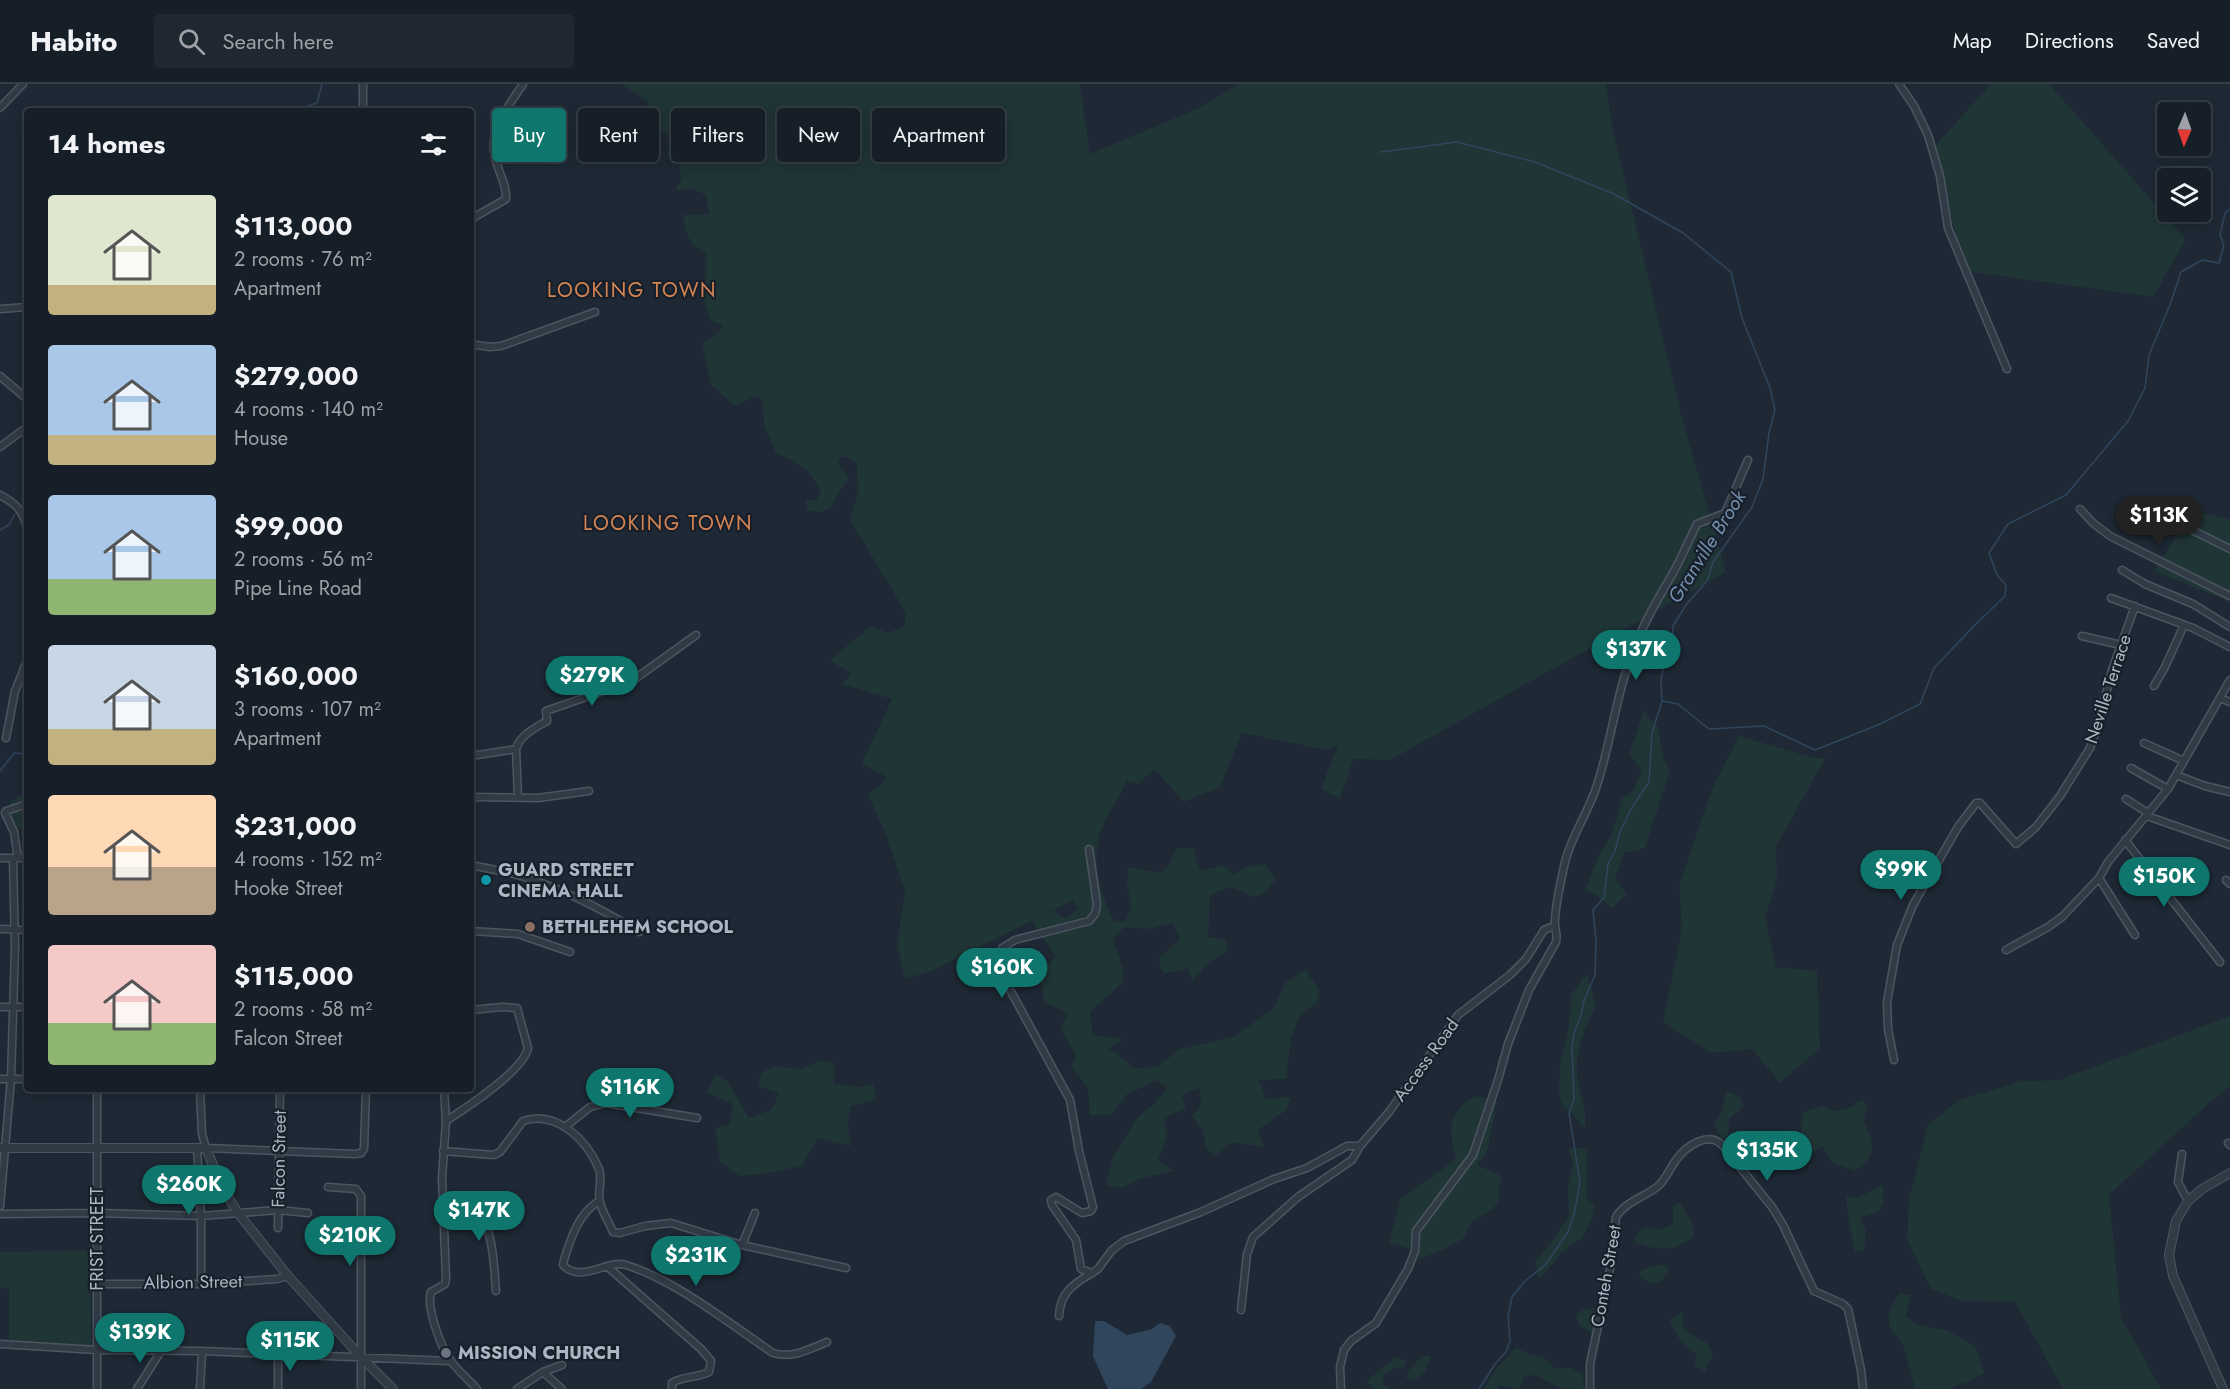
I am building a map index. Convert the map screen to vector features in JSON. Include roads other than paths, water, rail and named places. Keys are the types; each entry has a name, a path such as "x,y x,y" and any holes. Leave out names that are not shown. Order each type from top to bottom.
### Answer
{"street":[{"path":"0,108 23,84"},
{"path":"363,84 363,108"},
{"path":"474,217 506,199 505,186 495,158 496,126 523,84"},
{"path":"1899,84 1914,106 1928,135 1940,176 1948,228 2007,369"},
{"path":"0,309 24,307"},
{"path":"474,344 501,346 595,312"},
{"path":"0,376 24,396"},
{"path":"0,447 24,429"},
{"path":"1341,1389 1340,1366 1344,1350 1351,1341 1376,1323 1408,1269 1415,1251 1416,1231 1473,1155 1508,1044 1529,990 1558,936 1554,926 1566,861 1570,846 1599,782 1614,713 1635,646 1657,597 1673,573 1697,524 1725,513 1748,460"},
{"path":"0,495 15,503 24,516"},
{"path":"2146,507 2230,549"},
{"path":"2080,509 2110,536 2230,596"},
{"path":"2122,570 2145,584 2193,604 2230,627"},
{"path":"2111,598 2207,634 2230,647"},
{"name":"Neville Terrace","path":"1894,1060 1887,1015 1892,967 1897,945 1913,905 1958,827 1977,803 1980,803 2015,844 2019,844 2036,827 2060,796 2090,748 2112,670 2136,606"},
{"path":"2154,686 2168,662 2184,625"},
{"path":"518,798 516,749 520,739 547,721 546,711 633,681 696,636"},
{"path":"2082,636 2121,645"},
{"path":"6,738 15,691 24,668"},
{"path":"2006,950 2062,917 2099,878 2108,861 2168,789 2230,680"},
{"path":"2220,698 2230,702"},
{"path":"2144,743 2184,761"},
{"path":"474,756 516,749"},
{"path":"2131,768 2168,789"},
{"path":"2176,775 2230,792"},
{"path":"474,797 538,798 589,791"},
{"path":"2126,799 2148,814 2230,845"},
{"path":"0,1206 2,1148 11,1079 15,858 14,832 5,813 12,808 24,805"},
{"path":"2125,840 2220,962"},
{"path":"1089,849 1097,904 1095,914 1089,921 1015,940 1002,948 999,964 1009,988 1070,1100 1079,1151 1093,1207 1091,1211 1082,1214 1056,1197 1051,1200 1052,1205 1076,1240 1081,1269 1092,1273"},
{"path":"0,858 24,858"},
{"path":"474,867 520,875 552,887 610,914 639,932"},
{"path":"2099,878 2135,935"},
{"name":"Access Road","path":"1240,1310 1247,1254 1253,1237 1298,1197 1352,1160 1360,1146 1389,1112 1458,1015 1510,975 1526,959 1544,930 1554,926"},
{"path":"0,929 24,930"},
{"path":"474,930 518,933 570,952"},
{"path":"0,1007 24,1007"},
{"path":"446,1121 515,1068 525,1058 527,1052 528,1048 517,1008 474,1010"},
{"path":"0,1079 24,1079"},
{"name":"FRIST STREET","path":"97,1092 97,1389"},
{"path":"200,1092 202,1134 206,1148 222,1187 237,1213 288,1276 393,1389"},
{"name":"Falcon Street","path":"278,1228 280,1092"},
{"path":"2,1148 206,1148 355,1154 363,1151 366,1092"},
{"path":"444,1092 446,1121 442,1151 446,1278 445,1284 431,1292 430,1301 437,1328 450,1360 477,1389"},
{"path":"565,1127 590,1107 606,1103 697,1118"},
{"path":"442,1151 494,1155 500,1152 524,1121 545,1118 565,1127 586,1147 599,1170 599,1201 613,1232 671,1223 742,1245 846,1268"},
{"name":"Conteh Street","path":"1590,1389 1590,1364 1611,1264 1616,1217 1633,1201 1659,1186 1677,1158 1691,1146 1704,1139 1713,1139 1719,1142 1772,1207 1814,1291 1843,1304 1850,1314 1863,1389"},
{"path":"1059,1316 1059,1304 1066,1292 1073,1284 1098,1269 1112,1250 1124,1241 1201,1212 1274,1179 1307,1168 1340,1149 1360,1146"},
{"path":"197,1148 201,1216 201,1284"},
{"path":"2182,1154 2178,1182 2188,1201"},
{"path":"2223,1389 2170,1267 2169,1249 2174,1228 2188,1201 2202,1189 2230,1173"},
{"path":"328,1187 356,1189 362,1196 361,1389"},
{"path":"599,1201 588,1208 577,1224 564,1265 566,1268 585,1272 623,1264 654,1277 685,1294 773,1353 790,1356 826,1342"},
{"path":"443,1206 471,1209 478,1214 487,1227 492,1241 496,1291"},
{"path":"0,1214 96,1213 201,1216 278,1210 308,1213"},
{"path":"742,1245 755,1213"},
{"path":"608,1267 701,1349 711,1361 709,1372 675,1380 672,1383 672,1389"},
{"name":"Albion Street","path":"97,1284 201,1284 276,1279 288,1276"},
{"path":"0,1344 97,1350 202,1351 450,1360"},
{"path":"137,1389 161,1350"},
{"path":"200,1389 202,1351"},
{"path":"278,1354 278,1389"},
{"path":"517,1389 543,1372 562,1365"},
{"path":"543,1372 562,1389"}],"water":[{"path":"1095,1321 1104,1321 1127,1335 1152,1329 1160,1323 1170,1326 1176,1336 1151,1382 1141,1389 1108,1389 1093,1356"}],"waterway":[{"path":"303,108 317,103 322,84"},
{"name":"Granville Brook","path":"1381,152 1457,142 1535,162 1614,194 1683,233 1731,272 1742,318 1770,388 1775,410 1769,433 1763,479 1752,507 1713,562 1707,581 1686,605 1673,626 1673,644 1665,660 1661,680 1662,701 1652,733 1649,782 1631,809 1620,832 1615,851 1608,864 1604,898 1593,910 1596,941 1595,975 1584,1001 1572,1047 1574,1099 1569,1113 1580,1182 1574,1215 1568,1232 1546,1264 1525,1281 1512,1297 1508,1316 1510,1341 1506,1352 1495,1364 1479,1389"},
{"path":"1662,701 1678,704 1709,729 1764,726 1815,750 1878,725 1920,704 1934,668 2005,596 2006,585 1997,575 1989,553 2008,524 2066,495 2128,421 2145,388 2149,355 2181,272 2202,260 2219,263 2224,245 2220,235 2225,213 2230,209"},
{"path":"0,530 9,525 15,514"},
{"path":"0,771 14,753 24,754"}],"place":[{"name":"GUARD STREET CINEMA HALL","path":"486,880"},
{"name":"BETHLEHEM SCHOOL","path":"530,927"},
{"name":"MISSION CHURCH","path":"446,1353"}],"district":[{"name":"LOOKING TOWN","path":"632,290"},
{"name":"LOOKING TOWN","path":"668,523"}]}
